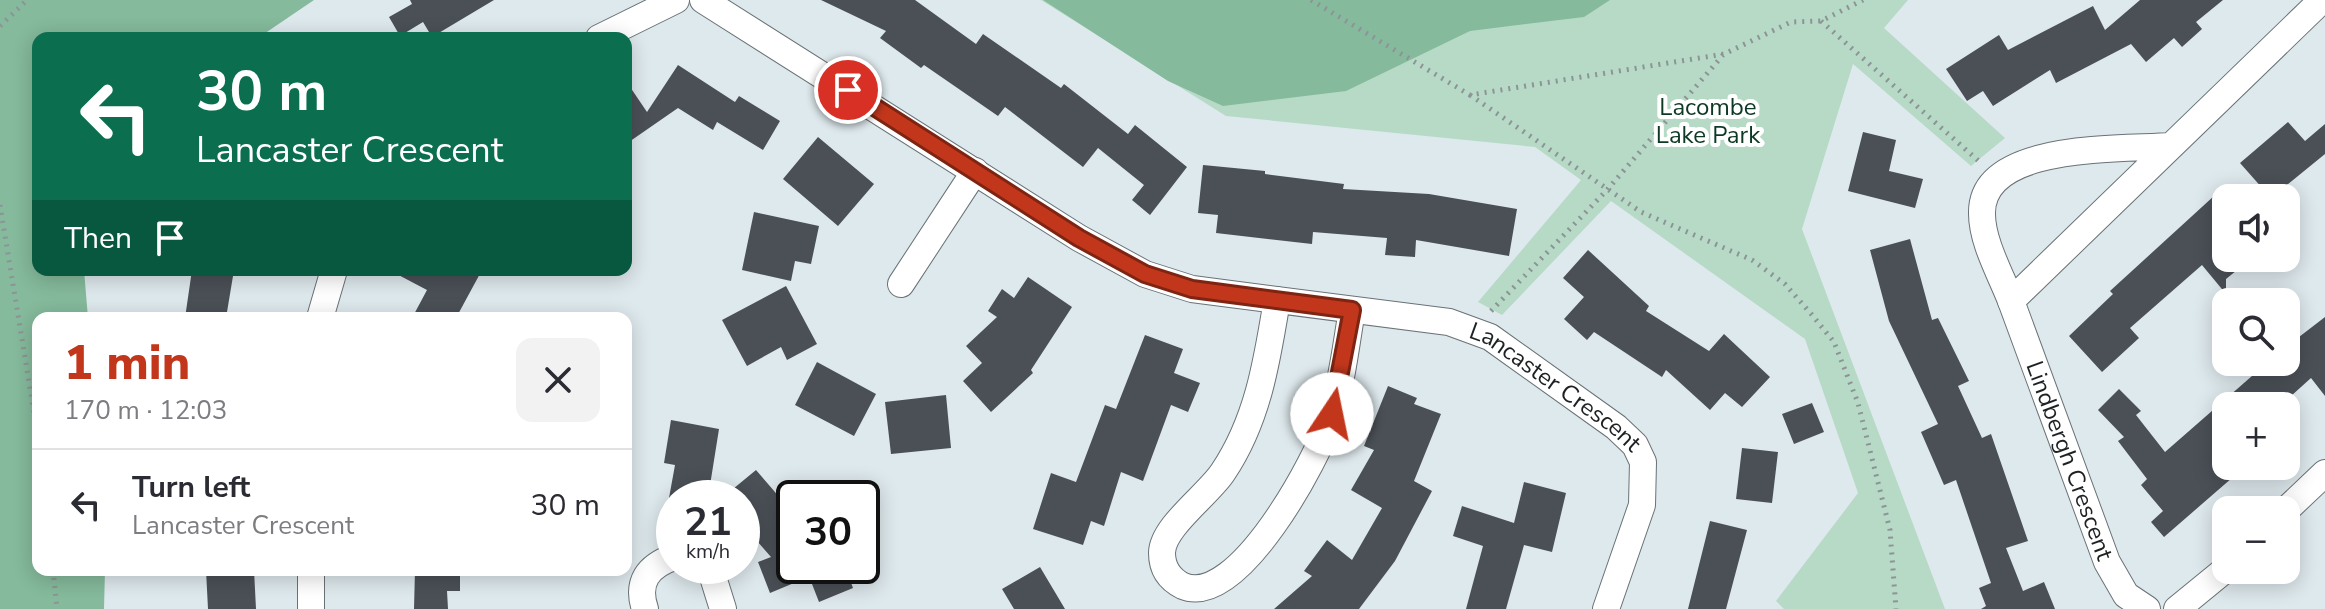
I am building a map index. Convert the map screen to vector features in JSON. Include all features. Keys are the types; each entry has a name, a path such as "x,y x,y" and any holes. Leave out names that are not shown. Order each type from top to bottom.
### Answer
{"street":[{"path":"611,32 676,0"},
{"name":"Lancaster Crescent","path":"703,0 1079,238 1145,274 1192,289 1449,322 1474,328 1616,427 1635,445 1643,462 1642,505 1606,609"},
{"path":"2011,301 2322,0"},
{"name":"Lindbergh Crescent","path":"2147,609 2126,595 2107,562 1981,219 1984,198 1997,178 2030,158 2171,146"},
{"path":"901,284 975,171"},
{"path":"322,312 332,276"},
{"path":"1277,300 1263,383 1241,443 1221,476 1170,532 1162,548 1163,566 1174,582 1189,590 1205,590 1239,567 1269,533 1305,477 1332,414 1352,310"},
{"path":"2300,497 2325,473"},
{"path":"645,609 641,587 645,577 656,566"},
{"path":"311,576 311,609"},
{"path":"2177,609 2212,580"},
{"path":"715,584 723,609"}],"path":[{"path":"0,26 27,0"},
{"path":"1311,0 1470,95 1607,190 1675,230 1705,237 1752,260 1785,284 1834,342 1858,403 1890,530 1896,609"},
{"path":"1848,10 1849,0"},
{"path":"1470,95 1724,54 1791,22 1821,21 1863,0"},
{"path":"1821,21 1986,167"},
{"path":"1489,313 1607,190 1724,54"},
{"path":"0,205 32,400"},
{"path":"54,576 57,609"}],"green space":[{"path":"0,0 314,0 267,32 32,32 32,276 84,276 88,312 32,312 32,576 105,576 104,609 0,609"},
{"name":"Lacombe Lake Park","path":"1041,0 1908,0 1884,28 2005,138 1971,166 1853,64 1802,229 1945,609 1784,609 1776,601 1858,493 1805,339 1611,201 1502,315 1478,302 1581,180 1535,147 1226,116"},
{"path":"1043,0 1610,0 1584,17 1470,31 1346,91 1223,106 1168,81"}],"building":[{"path":"410,0 494,0 440,32 429,32 423,22 407,32 398,32 389,17 412,4"},
{"path":"821,0 915,0 976,44 983,34 1061,88 1064,84 1128,134 1135,125 1187,167 1150,215 1132,200 1144,185 1098,148 1083,167 1005,107 998,116 924,65 921,68 880,38 886,31"},
{"path":"2140,0 2223,0 2196,22 2202,29 2182,47 2174,38 2146,62 2131,44 2056,83 2050,70 1993,106 1983,91 1967,101 1946,69 1999,35 2008,50 2093,6 2105,30"},
{"path":"678,65 735,102 739,96 780,121 763,150 717,122 713,130 678,108 632,140 632,90 647,112"},
{"path":"2288,122 2305,141 2325,124 2325,154 2288,184 2259,184 2240,163"},
{"path":"1863,132 1896,140 1889,171 1923,179 1915,208 1848,191"},
{"path":"818,137 874,184 838,226 783,179"},
{"path":"1203,165 1344,184 1343,189 1429,194 1517,209 1509,256 1416,240 1415,257 1385,255 1387,238 1313,232 1312,244 1216,233 1218,215 1198,213"},
{"path":"2212,198 2212,272 2235,272 2226,279 2226,288 2221,288 2202,265 2130,328 2139,338 2102,372 2069,336 2113,294 2110,291"},
{"path":"754,212 819,226 811,264 795,261 791,281 742,270"},
{"path":"1910,239 1932,320 1938,318 1969,381 1958,386 1982,438 1991,434 2028,541 2006,548 2023,591 2044,582 2055,609 1981,609 1986,606 1979,588 1991,583 1956,480 1944,485 1921,432 1938,424 1889,321 1870,250"},
{"path":"1588,250 1649,306 1646,311 1709,351 1724,334 1770,377 1742,407 1725,393 1710,410 1666,370 1662,377 1594,332 1587,340 1564,319 1584,297 1563,278"},
{"path":"191,276 233,276 227,312 186,312"},
{"path":"400,276 479,276 459,312 415,312 427,290"},
{"path":"1028,277 1072,307 1031,370 1033,373 991,412 963,381 982,363 966,346 997,317 988,311 1002,289 1014,298"},
{"path":"786,286 817,344 787,360 781,347 747,366 722,320"},
{"path":"2325,317 2325,396 2311,378 2296,392 2234,392 2252,376 2300,376 2300,336"},
{"path":"1145,335 1183,349 1174,373 1200,383 1188,412 1171,405 1143,481 1121,472 1104,526 1091,521 1083,545 1033,529 1051,473 1076,482 1105,405 1116,409"},
{"path":"817,362 876,394 854,436 795,405"},
{"path":"1388,386 1417,398 1414,404 1441,414 1414,481 1432,491 1395,561 1359,609 1274,609 1312,576 1304,571 1327,540 1352,560 1382,508 1351,490 1374,450 1364,446"},
{"path":"2119,389 2141,411 2136,415 2165,452 2212,411 2212,480 2230,480 2164,537 2151,522 2163,511 2141,485 2147,479 2118,441 2124,437 2098,410"},
{"path":"946,395 951,448 891,454 885,402"},
{"path":"1812,403 1824,432 1794,444 1782,414"},
{"path":"671,420 719,429 711,480 672,480 675,465 664,463"},
{"path":"1742,448 1778,452 1772,503 1736,499"},
{"path":"756,470 776,493 776,584 792,584 770,593 760,567 760,561 771,557 760,544 760,480 744,480"},
{"path":"1524,482 1566,493 1552,552 1524,545 1506,609 1466,609 1483,546 1453,536 1462,506 1514,523"},
{"path":"1710,521 1747,530 1726,609 1688,609"},
{"path":"1040,567 1065,609 1014,609 1002,589"},
{"path":"206,576 254,576 256,609 208,609"},
{"path":"415,576 460,576 460,591 447,591 448,609 414,609"},
{"path":"812,584 852,584 853,588 819,602"}],"route":[{"path":"848,90 1079,238 1145,274 1192,289 1352,310 1332,414"}]}
